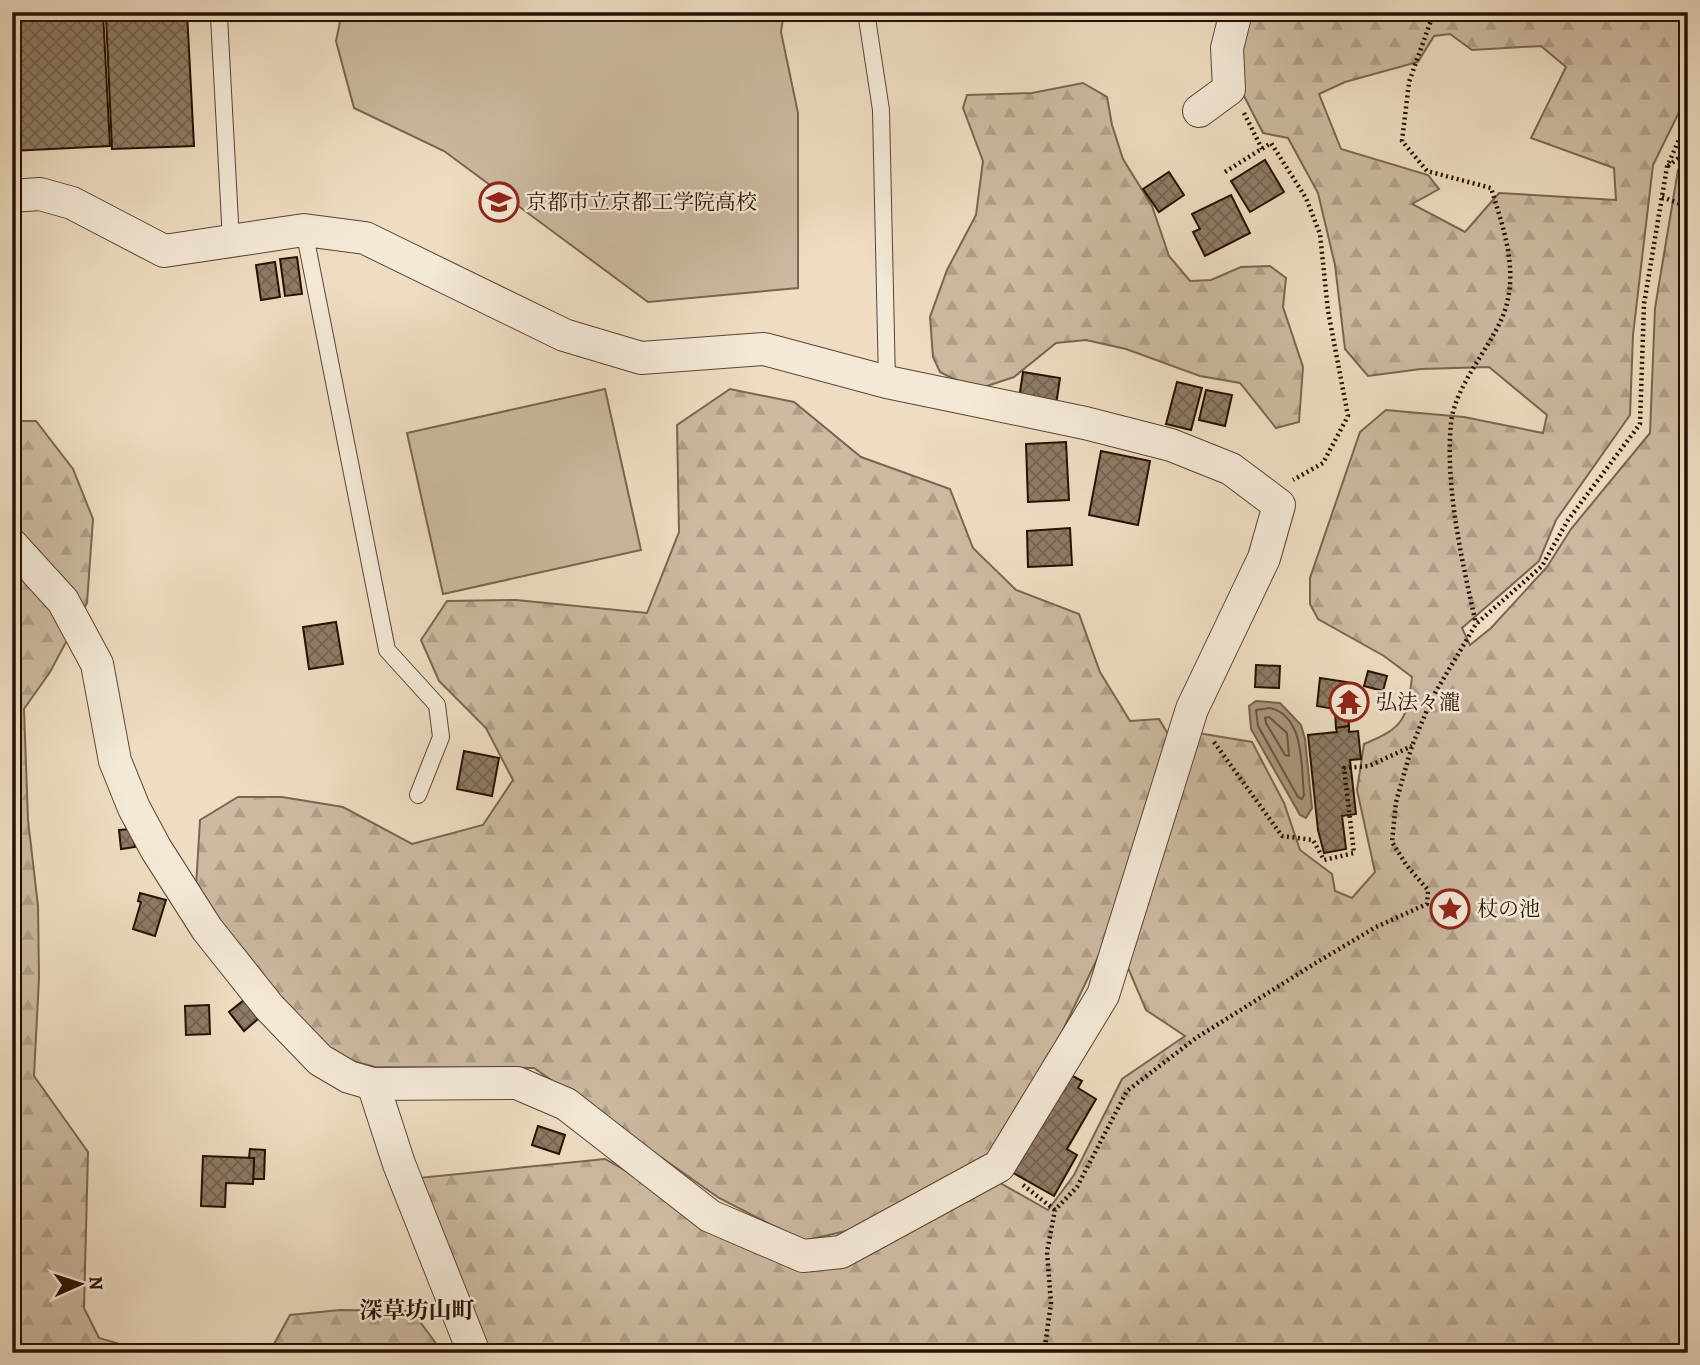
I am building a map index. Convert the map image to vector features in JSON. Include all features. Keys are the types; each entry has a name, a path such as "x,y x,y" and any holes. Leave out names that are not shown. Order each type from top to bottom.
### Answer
{"street":[{"path":"1199,111 1229,89 1227,48 1236,12"},
{"path":"12,195 40,194 72,203 164,251 304,230 365,239 564,335 641,358 764,349 887,382 1085,423 1171,445 1231,469 1279,505 1264,558 1192,709 1103,995 999,1166 841,1252 803,1256 709,1216 566,1104 517,1083 373,1084 349,1077 320,1060 269,1007 207,929 134,808 115,761 97,664 63,601 12,545"},
{"path":"373,1084 399,1164 474,1353"}],"lane":[{"path":"866,12 881,110 887,382"},
{"path":"219,18 231,241"},
{"path":"304,230 387,650 437,705 441,737 418,795"}],"path":[{"path":"1434,12 1409,82 1402,141 1427,171 1491,188 1509,249 1507,303 1475,361 1451,420 1450,481 1476,624"},
{"path":"1229,89 1262,149"},
{"path":"1044,1353 1051,1303 1047,1252 1055,1210 1077,1188 1127,1091 1196,1038 1314,964 1376,927 1427,904 1428,890 1407,866 1392,842 1396,802 1412,746 1432,698 1476,624 1542,566 1568,520 1640,424 1641,336 1662,197 1667,167 1688,119"},
{"path":"1225,172 1271,143 1306,198 1320,234 1328,311 1348,416 1323,463 1291,482 1279,505"},
{"path":"1667,167 1688,151"},
{"path":"1662,197 1688,207"},
{"path":"1192,709 1282,836 1313,840 1324,860 1354,853 1345,768 1369,766 1412,746"},
{"path":"999,1166 1055,1210"}],"green space":[{"path":"342,12 784,12 781,32 798,113 798,288 648,302 444,151 354,108 336,41"},
{"path":"1245,12 1688,12 1688,94 1653,165 1633,335 1630,415 1556,520 1539,561 1462,628 1470,645 1491,628 1547,567 1571,529 1650,433 1655,308 1678,170 1688,150 1688,1353 484,1353 418,1178 605,1159 801,1270 993,1179 1048,1210 1074,1175 1122,1079 1185,1036 1146,1010 1126,963 1100,953 1029,1100 983,1168 859,1228 803,1241 719,1198 534,1068 375,1067 329,1055 280,1005 196,887 200,820 238,797 282,797 343,807 412,844 483,825 513,780 486,728 439,681 421,640 447,601 516,600 647,613 679,532 677,425 730,389 794,402 861,457 950,489 973,548 1016,590 1079,614 1100,672 1130,721 1159,719 1174,744 1198,733 1252,742 1284,803 1300,850 1332,874 1335,891 1352,898 1375,872 1357,790 1364,744 1388,733 1401,720 1408,703 1412,677 1384,656 1318,619 1310,604 1310,578 1360,432 1386,410 1464,417 1543,433 1547,415 1489,367 1421,369 1368,376 1345,349 1335,265 1318,193 1288,138 1263,133 1244,96 1235,61","holes":["1450,34 1472,50 1541,46 1566,67 1531,138 1614,168 1616,200 1499,193 1465,232 1412,204 1439,189 1428,175 1341,149 1319,94 1345,82 1418,62 1434,36"]},
{"path":"1083,83 1107,97 1112,125 1123,159 1152,206 1169,256 1190,281 1211,280 1241,267 1270,266 1286,278 1283,307 1303,367 1299,422 1276,428 1240,383 1200,376 1126,349 1086,340 1056,343 1014,377 975,390 940,372 933,357 930,317 947,270 976,215 983,161 963,108 967,95 1032,93"},
{"path":"605,389 641,550 443,594 407,433"},
{"path":"12,421 36,421 73,469 93,519 87,603 50,672 24,709 28,820 38,906 39,978 34,1076 88,1152 84,1308 99,1338 140,1350 197,1353 12,1353"},
{"path":"340,1310 412,1311 443,1353 269,1353 290,1315"}],"water":[{"path":"1256,701 1280,703 1301,725 1305,739 1312,808 1306,818 1300,815 1251,729 1249,706"}],"building":[{"path":"12,12 103,12 110,146 12,151"},
{"path":"187,12 194,146 112,149 106,16"},
{"path":"1265,160 1284,192 1250,212 1231,181"},
{"path":"1169,172 1184,195 1159,212 1143,189"},
{"path":"1231,195 1250,233 1205,256 1193,232 1200,229 1192,214"},
{"path":"297,257 302,294 285,296 280,259"},
{"path":"275,262 280,297 261,300 256,265"},
{"path":"1023,372 1060,378 1056,405 1019,399"},
{"path":"1177,382 1202,388 1191,430 1166,424"},
{"path":"1206,390 1232,395 1225,426 1199,420"},
{"path":"1066,442 1069,500 1028,502 1026,444"},
{"path":"1101,451 1150,461 1138,525 1089,515"},
{"path":"1070,528 1072,565 1028,567 1027,531"},
{"path":"336,622 343,664 309,669 303,627"},
{"path":"1256,665 1280,666 1279,688 1255,687"},
{"path":"1368,671 1387,676 1383,691 1364,686"},
{"path":"1320,678 1347,682 1347,686 1362,694 1363,711 1348,711 1349,726 1336,728 1335,709 1317,706"},
{"path":"1349,726 1349,732 1358,731 1361,759 1350,760 1356,814 1342,816 1346,849 1324,853 1318,830 1308,735 1337,732 1336,728"},
{"path":"464,751 499,758 492,796 457,789"},
{"path":"132,829 135,847 121,849 119,830"},
{"path":"140,893 166,900 155,936 133,929 141,902 138,901"},
{"path":"244,1000 258,1019 244,1031 229,1012"},
{"path":"209,1005 210,1034 186,1035 185,1006"},
{"path":"1065,1072 1082,1081 1078,1088 1096,1099 1067,1149 1077,1155 1054,1196 1008,1170"},
{"path":"538,1126 565,1135 559,1154 532,1145"},
{"path":"250,1149 265,1150 264,1179 253,1179 254,1158 249,1158"},
{"path":"203,1156 254,1158 253,1184 226,1183 225,1207 201,1206"}],"place":[{"name":"京都市立京都工学院高校","path":"499,202"},
{"name":"弘法々瀧","path":"1349,702"},
{"name":"杖の池","path":"1450,909"}],"district":[{"name":"深草坊山町","path":"417,1310"}]}
